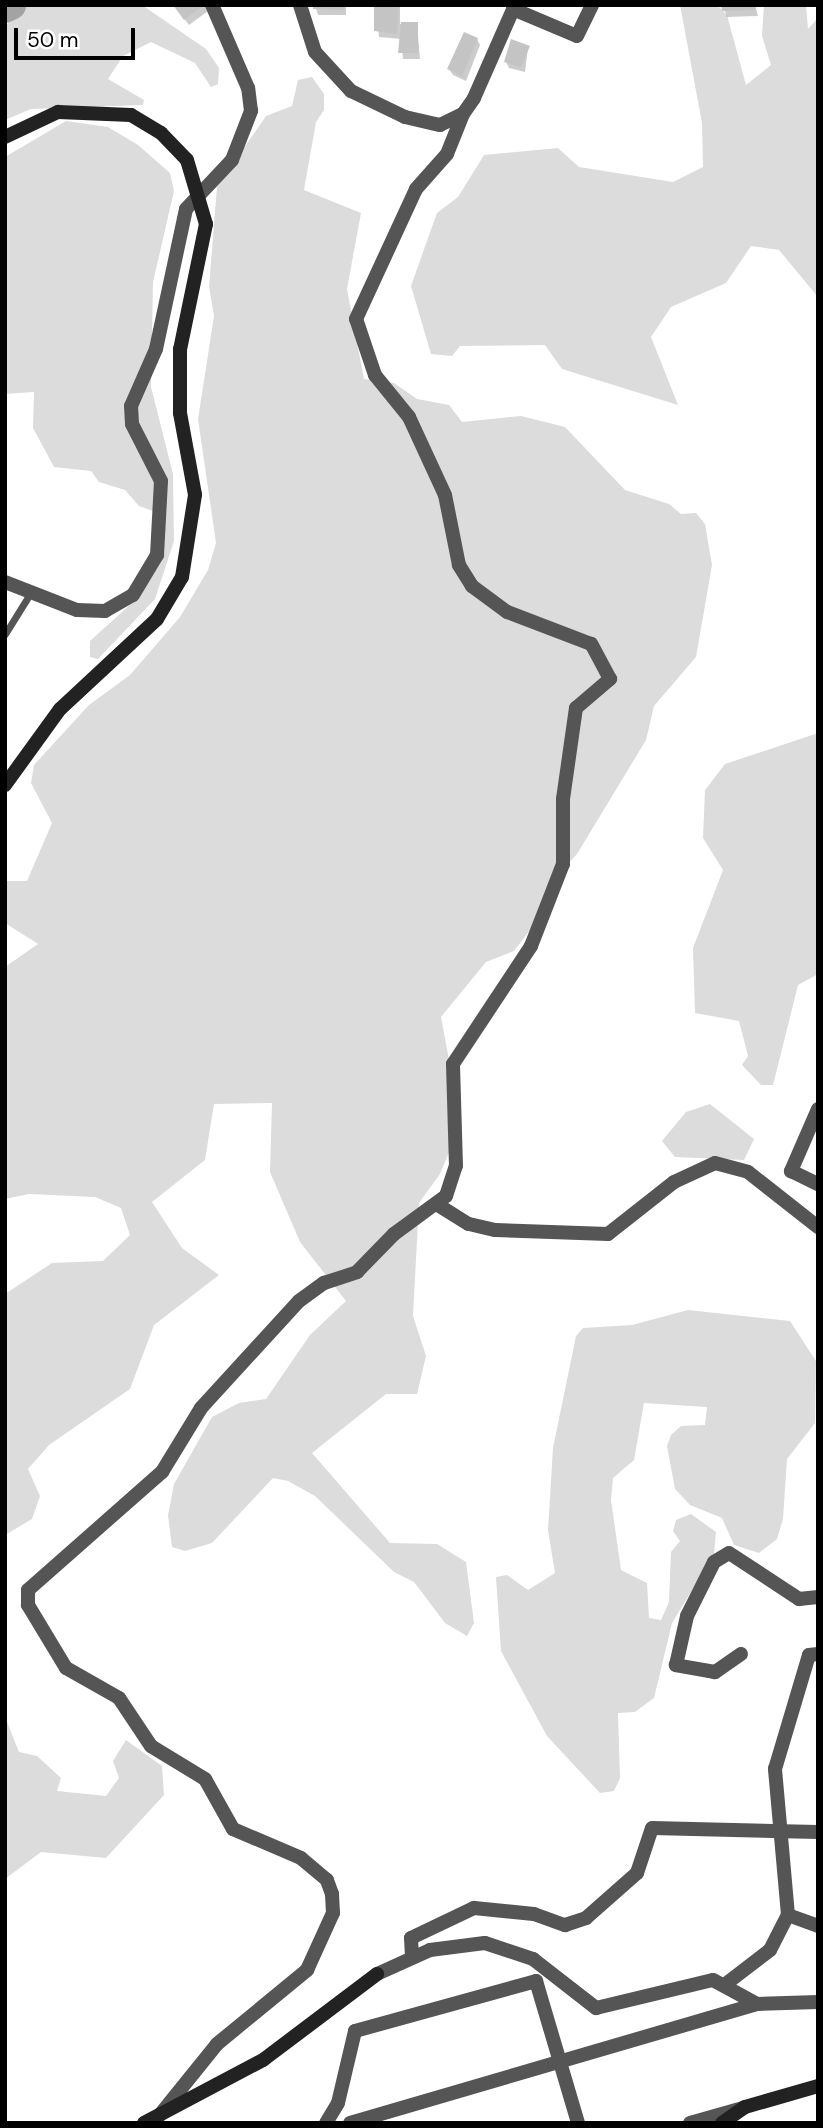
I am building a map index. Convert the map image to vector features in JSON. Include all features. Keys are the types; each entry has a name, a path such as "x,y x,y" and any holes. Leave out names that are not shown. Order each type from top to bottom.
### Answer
{"street":[{"path":"5,582 77,610 113,610 132,595 154,563 162,486 152,454 132,424 131,406 156,349 186,209 232,160 251,111 248,88 212,5"},
{"path":"300,5 315,52 359,97 424,124 448,123 463,114"},
{"path":"159,2116 217,2044 307,1970 333,1913 332,1894 301,1858 233,1829 200,1774 151,1746 119,1698 66,1668 27,1605 28,1590 162,1472 201,1408 299,1301 324,1283 357,1272 394,1234 438,1205 456,1166 453,1064 531,946 563,864 564,786 576,708 610,679 591,644 507,612 472,586 459,565 445,495 409,417 375,375 356,319 416,190 447,154 514,7 577,36 592,5"},
{"path":"5,137 58,112 131,115 176,146 201,190 204,247 179,371 195,495 188,561 158,619 60,709 5,785"},
{"path":"818,1109 791,1171 818,1184"},
{"path":"438,1205 469,1224 495,1230 608,1234 674,1182 715,1163 748,1172 818,1227"},
{"path":"741,1654 715,1672 676,1665 675,1650 714,1562 729,1553 799,1599 818,1597"},
{"path":"727,1983 770,1950 788,1915 777,1749 809,1655 818,1654"},
{"path":"412,1956 411,1938 474,1908 534,1914 565,1925 586,1918 637,1873 652,1828 818,1832"},
{"path":"788,1915 818,1926"},
{"path":"144,2123 263,2060 377,1974 412,1956 464,1943 505,1947 542,1965 596,2007 706,1980 727,1983 757,2004"},
{"path":"326,2123 338,2103 355,2031 536,1981 578,2123"},
{"path":"351,2123 757,2004 818,2002"},
{"path":"700,2121 818,2086"},
{"path":"722,2123 745,2107"}],"lane":[{"path":"5,634 31,593"}],"shaded area":[{"path":"23,5 142,5 206,49 219,68 218,84 211,87 195,63 151,42 123,56 108,79 144,100 143,105 31,109 5,120 5,27"},
{"path":"680,5 717,5 727,15 746,85 771,65 762,36 764,5 806,5 808,29 818,18 818,297 779,250 751,246 726,283 671,307 651,337 678,405 562,369 545,345 460,346 452,356 431,354 411,286 437,213 458,197 484,155 558,148 579,167 673,182 703,167 702,123"},
{"path":"312,77 324,94 324,110 316,122 304,190 361,213 347,289 364,379 394,383 417,399 449,405 462,422 521,416 565,427 625,490 669,504 681,514 696,513 705,524 712,565 696,657 654,706 646,740 577,854 546,888 530,930 514,951 486,962 441,1017 461,1123 440,1174 419,1203 413,1316 426,1356 417,1394 386,1394 312,1453 390,1543 437,1544 466,1562 474,1623 467,1636 445,1623 414,1582 394,1572 315,1496 288,1481 273,1478 212,1543 185,1551 172,1547 168,1515 174,1484 212,1417 239,1403 266,1399 310,1335 346,1301 300,1242 270,1172 272,1103 214,1104 205,1160 152,1202 182,1248 219,1275 154,1325 130,1389 49,1445 28,1469 40,1496 32,1519 5,1535 5,1294 52,1263 103,1261 130,1235 121,1208 95,1197 29,1194 5,1199 5,967 38,944 5,923 5,881 27,881 52,823 31,783 34,765 89,705 130,675 180,617 208,570 216,543 198,419 214,316 209,287 217,187 266,116 292,106 298,80"},
{"path":"66,121 108,127 138,145 170,173 174,191 153,282 151,387 173,474 174,541 155,599 98,659 90,657 90,641 132,603 164,515 139,506 125,490 99,482 91,471 54,467 33,428 34,392 5,394 5,157"},
{"path":"818,733 818,974 798,985 773,1085 761,1085 742,1065 748,1056 739,1021 695,1013 693,948 723,870 703,838 705,790 725,764"},
{"path":"710,1104 754,1139 744,1160 675,1157 662,1141 686,1112"},
{"path":"688,1310 790,1321 816,1361 815,1423 787,1459 783,1519 777,1539 759,1553 734,1545 722,1518 690,1505 675,1489 667,1446 671,1435 681,1426 705,1425 707,1407 644,1403 634,1460 613,1478 611,1500 621,1570 647,1583 649,1618 661,1620 669,1602 671,1552 680,1541 673,1531 676,1520 691,1514 716,1532 714,1554 672,1623 654,1698 635,1712 618,1713 620,1778 614,1791 600,1793 547,1736 501,1651 496,1577 507,1575 528,1590 555,1573 548,1530 553,1448 576,1336 583,1328 632,1325"},
{"path":"5,1717 19,1752 37,1756 61,1778 57,1791 106,1796 119,1778 113,1761 126,1740 162,1766 164,1795 106,1858 41,1852 5,1879"}],"building":[{"path":"173,5 204,5 184,20"},
{"path":"313,5 344,5 344,10 313,9"},
{"path":"374,5 399,5 397,34 374,31"},
{"path":"721,5 755,5 756,10 722,11"},
{"path":"401,22 418,22 418,53 398,53"},
{"path":"464,32 478,38 462,76 447,69"},
{"path":"511,39 530,46 521,67 504,62"}],"waterway":[{"path":"5,8 11,5"}]}
